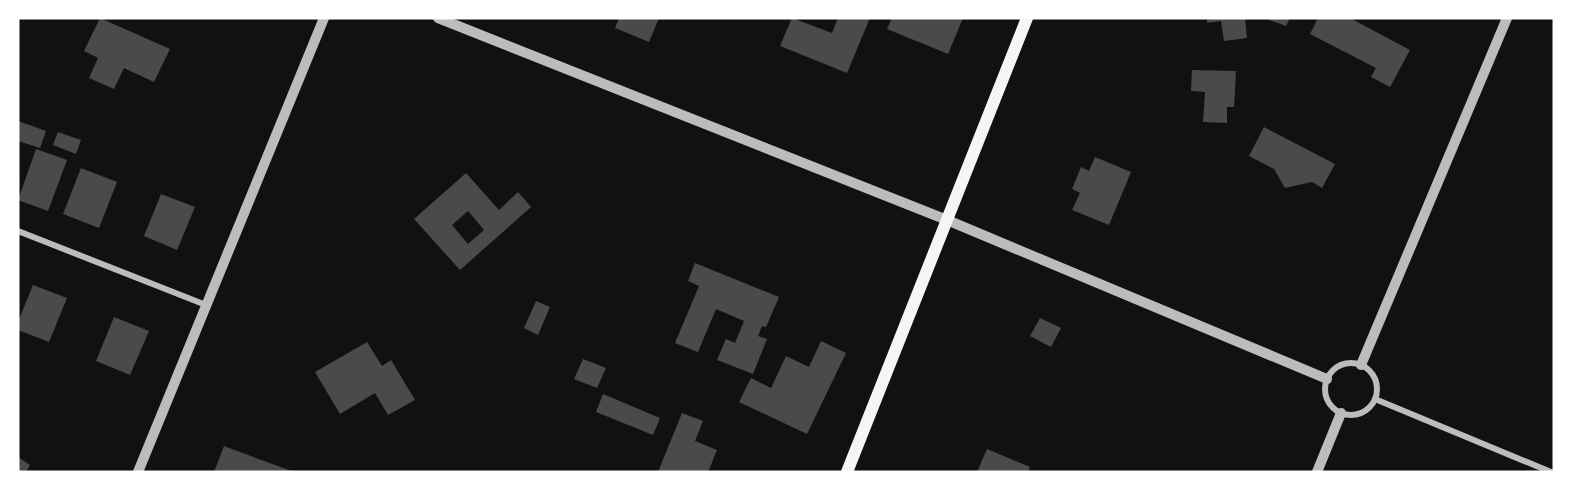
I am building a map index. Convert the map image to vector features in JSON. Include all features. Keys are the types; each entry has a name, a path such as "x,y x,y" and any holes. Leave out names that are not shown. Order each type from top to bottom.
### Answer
{"main road":[{"path":"847,472 1027,18"}],"street":[{"path":"138,472 324,18"},
{"path":"438,18 947,220 1327,379"},
{"path":"1361,365 1507,18"},
{"path":"18,231 206,305"},
{"path":"1352,363 1361,365 1376,379 1378,389 1375,399 1369,408 1361,413 1351,415 1341,413 1327,399 1325,389 1327,379 1333,370 1341,365 1352,363"},
{"path":"1375,399 1551,472"},
{"path":"1317,472 1341,413"}],"building":[{"path":"100,18 170,49 154,82 124,68 114,89 89,78 98,58 84,51"},
{"path":"619,18 659,18 649,42 615,28"},
{"path":"792,18 832,33 838,18 870,18 847,73 780,46"},
{"path":"892,18 963,18 948,54 887,29"},
{"path":"1207,18 1245,18 1247,38 1224,41 1221,21 1207,23"},
{"path":"1270,18 1290,18 1286,26 1269,20"},
{"path":"1318,18 1350,18 1410,50 1390,87 1371,77 1376,68 1310,34"},
{"path":"1192,70 1236,71 1234,107 1227,107 1227,123 1203,122 1205,92 1191,91"},
{"path":"18,121 46,131 40,148 18,141"},
{"path":"1264,127 1335,164 1322,188 1312,182 1285,188 1274,169 1249,156"},
{"path":"58,132 81,140 76,154 53,145"},
{"path":"36,149 67,160 48,211 18,200"},
{"path":"1095,157 1131,172 1109,225 1072,210 1080,193 1072,189 1081,167 1089,171"},
{"path":"81,168 117,182 99,228 63,214"},
{"path":"466,173 499,210 518,192 531,207 460,270 414,219","holes":["468,211 484,230 468,244 452,225"]},
{"path":"161,194 195,207 177,250 144,236"},
{"path":"695,263 779,297 766,327 762,326 758,336 767,339 753,374 717,360 726,339 735,343 744,321 716,309 698,352 675,343 699,286 688,281"},
{"path":"33,285 67,298 49,342 18,330 18,322"},
{"path":"536,301 550,307 538,335 524,328"},
{"path":"114,317 149,331 130,375 96,361"},
{"path":"1040,318 1061,328 1051,347 1030,336"},
{"path":"821,341 846,353 807,434 739,402 751,378 771,388 786,356 809,367"},
{"path":"367,342 382,366 391,360 415,400 388,415 375,393 340,414 315,372"},
{"path":"583,359 606,368 597,388 574,379"},
{"path":"603,394 660,418 653,435 596,412"},
{"path":"682,413 703,421 695,441 717,450 708,472 658,472"},
{"path":"224,446 294,472 214,472"},
{"path":"987,449 1030,467 1028,472 977,472"},
{"path":"18,457 30,465 26,472 18,472"}]}
